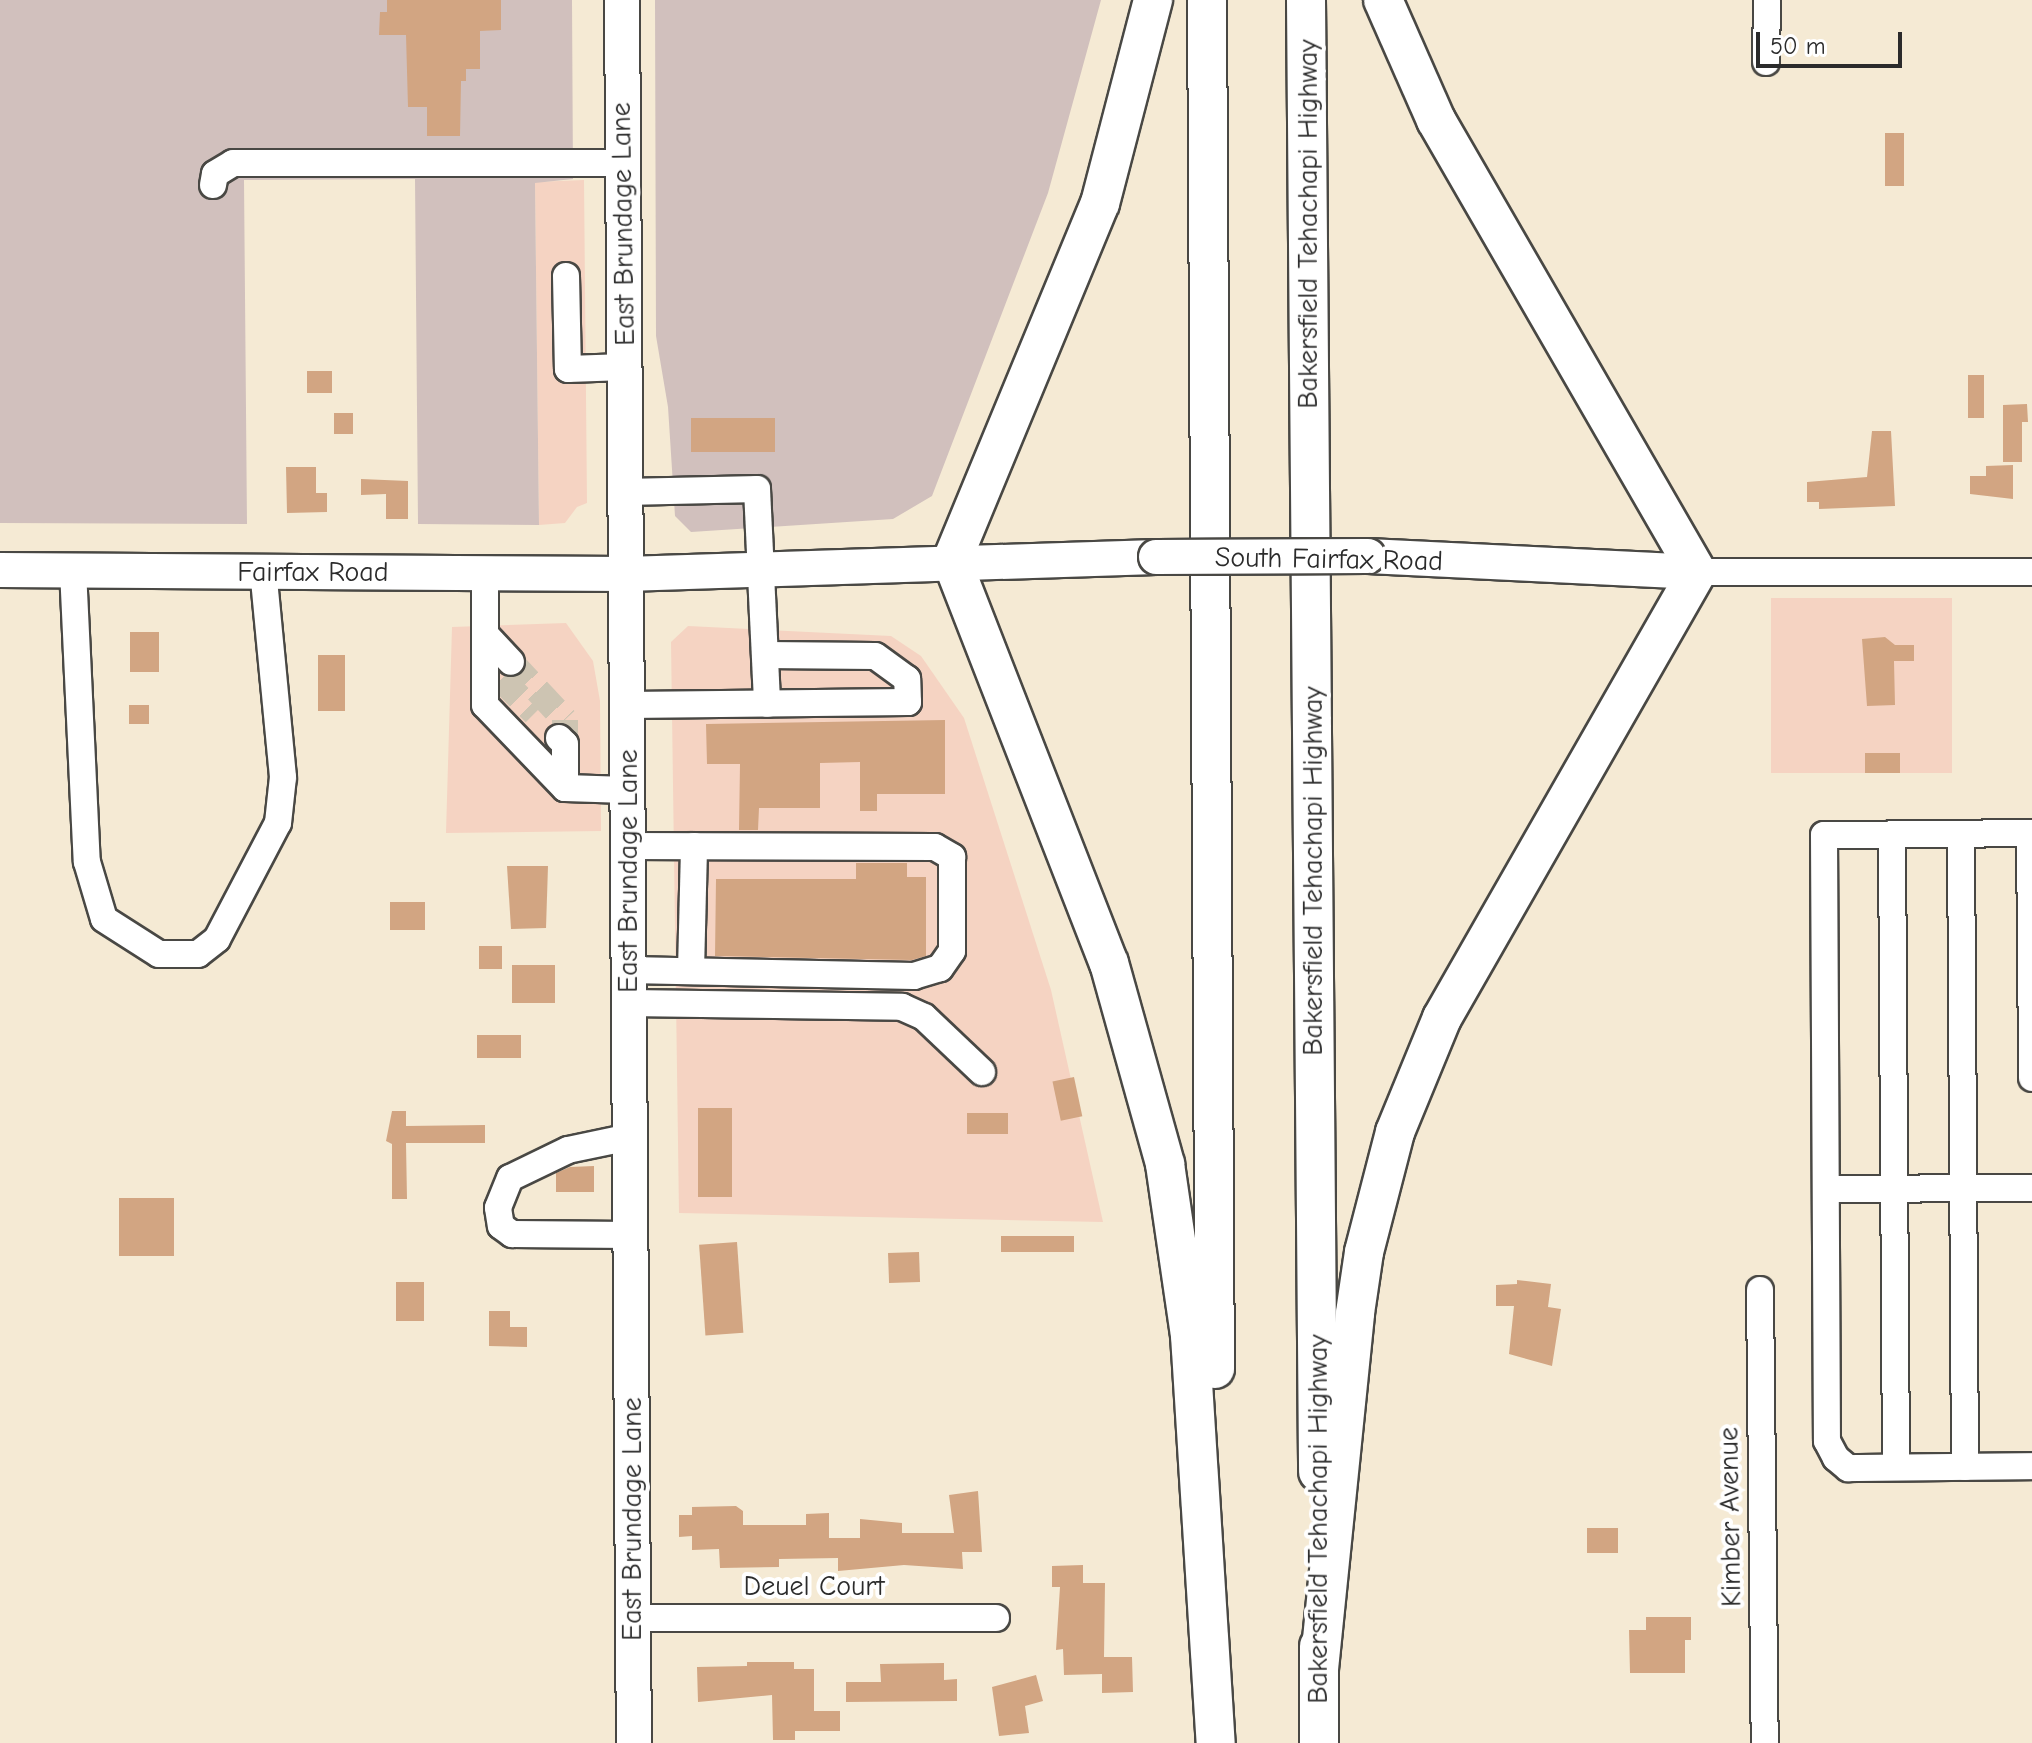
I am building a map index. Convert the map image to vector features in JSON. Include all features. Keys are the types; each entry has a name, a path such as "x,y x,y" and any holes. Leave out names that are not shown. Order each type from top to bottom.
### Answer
{"highway":[{"path":"1153,0 1100,203 952,561 1109,963 1165,1164 1190,1335 1217,1743"},
{"path":"1207,0 1217,1743"},
{"name":"Bakersfield Tehachapi Highway","path":"1306,0 1319,1743"},
{"path":"1319,1669 1355,1313 1371,1221 1395,1132 1442,1018 1697,572 1436,120 1383,0"}],"main road":[{"name":"East Brundage Lane","path":"622,0 634,1743"},
{"name":"South Fairfax Road","path":"626,574 952,561 1368,556 1697,572"},
{"name":"Fairfax Road","path":"0,570 626,574"}],"street":[{"path":"1766,62 1767,0"},
{"path":"213,185 215,174 233,163 623,163"},
{"path":"566,276 568,369 625,367"},
{"path":"626,492 757,489 767,704"},
{"path":"73,570 87,862 104,919 159,954 198,954 217,939 278,823 283,777 263,571"},
{"name":"South Fairfax Road","path":"1697,572 2032,572"},
{"path":"485,573 485,634 499,667 485,705 565,788 627,790"},
{"path":"627,705 908,702 907,679 875,656 765,655"},
{"path":"563,739 565,788"},
{"path":"2032,1078 2031,833 1824,835 1827,1441 1836,1458 1848,1468 2032,1466"},
{"path":"1892,834 1896,1467"},
{"path":"1961,834 1965,1467"},
{"path":"628,846 935,847 952,857 952,951 940,968 914,976 691,971 629,986"},
{"path":"691,971 694,846"},
{"path":"629,986 902,1007 924,1017 982,1072"},
{"path":"630,1137 568,1150 510,1178 498,1208 501,1226 512,1234 631,1235"},
{"path":"1826,1189 2032,1188"},
{"name":"Kimber Avenue","path":"1760,1290 1765,1743"},
{"name":"Deuel Court","path":"633,1618 996,1618"}],"shaded area":[{"path":"0,0 572,0 573,179 535,183 539,525 418,524 415,179 244,180 247,524 0,523"},
{"path":"655,0 1101,0 1048,193 932,496 893,519 691,532 675,516 668,407 656,336"},
{"path":"584,180 587,503 577,507 565,523 539,525 535,182"},
{"path":"1771,598 1952,598 1952,773 1771,773"},
{"path":"566,623 593,661 600,701 601,831 446,833 452,627"},
{"path":"688,626 891,636 921,656 964,718 1051,990 1103,1222 679,1213 671,642"}],"building":[{"path":"387,0 501,0 501,30 480,31 480,69 466,69 466,81 461,81 460,136 427,136 427,107 408,107 406,35 379,35 380,12 387,12"},
{"path":"1885,133 1904,133 1904,186 1885,186"},
{"path":"307,371 332,371 332,393 307,393"},
{"path":"1968,375 1984,375 1984,418 1968,418"},
{"path":"2027,404 2028,422 2022,422 2022,462 2003,462 2003,405"},
{"path":"334,413 353,413 353,434 334,434"},
{"path":"691,418 775,418 775,452 691,452"},
{"path":"1872,431 1891,431 1895,506 1819,509 1819,502 1807,502 1807,482 1867,477"},
{"path":"2013,465 2013,499 1970,494 1970,476 1986,476 1986,466"},
{"path":"286,467 316,467 316,493 327,493 327,512 287,513"},
{"path":"361,479 408,481 408,519 386,519 386,494 361,495"},
{"path":"130,632 159,632 159,672 130,672"},
{"path":"1885,637 1895,645 1914,645 1914,661 1894,661 1895,705 1867,706 1862,639"},
{"path":"318,655 345,655 345,711 318,711"},
{"path":"129,705 149,705 149,724 129,724"},
{"path":"945,720 945,794 877,794 877,811 860,811 860,762 820,763 820,808 759,808 758,830 739,830 740,764 707,764 706,724"},
{"path":"1865,753 1900,753 1900,773 1865,773"},
{"path":"856,863 907,863 907,877 926,877 926,956 912,960 715,956 716,879 856,879"},
{"path":"507,866 548,866 546,928 511,929"},
{"path":"390,902 425,902 425,930 390,930"},
{"path":"479,946 502,946 502,969 479,969"},
{"path":"512,965 555,965 555,1003 512,1003"},
{"path":"477,1035 521,1035 521,1058 477,1058"},
{"path":"1074,1077 1082,1116 1061,1121 1052,1082"},
{"path":"698,1108 732,1108 732,1197 698,1197"},
{"path":"392,1111 406,1111 406,1126 485,1125 485,1143 406,1143 407,1199 392,1199 392,1144 386,1141"},
{"path":"967,1113 1008,1113 1008,1134 967,1134"},
{"path":"594,1166 594,1192 556,1192 556,1173 570,1167"},
{"path":"119,1198 174,1198 174,1256 119,1256"},
{"path":"1001,1236 1074,1236 1074,1252 1001,1252"},
{"path":"737,1242 743,1333 705,1335 699,1245"},
{"path":"919,1252 920,1282 889,1283 888,1253"},
{"path":"1517,1280 1551,1284 1548,1307 1561,1309 1552,1366 1509,1354 1514,1306 1496,1306 1496,1285 1517,1284"},
{"path":"396,1282 424,1282 424,1321 396,1321"},
{"path":"489,1311 510,1311 510,1327 527,1327 527,1347 489,1346"},
{"path":"978,1491 982,1552 962,1552 963,1569 904,1565 838,1571 838,1558 779,1559 779,1567 720,1568 719,1549 692,1550 692,1536 679,1537 679,1515 692,1515 692,1507 736,1506 743,1511 743,1525 806,1525 806,1514 829,1513 829,1538 860,1538 860,1519 902,1523 902,1533 954,1533 949,1495"},
{"path":"1587,1528 1618,1528 1618,1553 1587,1553"},
{"path":"1083,1565 1083,1583 1105,1583 1104,1657 1132,1657 1133,1692 1102,1693 1102,1674 1064,1675 1063,1649 1056,1650 1060,1587 1052,1587 1052,1566"},
{"path":"1646,1617 1691,1617 1691,1640 1685,1640 1685,1673 1630,1673 1629,1630 1646,1630"},
{"path":"747,1662 794,1662 794,1669 814,1669 814,1711 840,1711 840,1731 795,1731 795,1740 773,1740 772,1695 698,1702 697,1667 747,1666"},
{"path":"944,1663 944,1680 957,1679 957,1701 846,1702 846,1682 881,1682 880,1664"},
{"path":"1036,1675 1043,1701 1025,1706 1029,1733 999,1736 992,1687"}],"tunnel":[{"path":"511,662 565,720 565,734"},
{"path":"501,679 535,713"}]}
